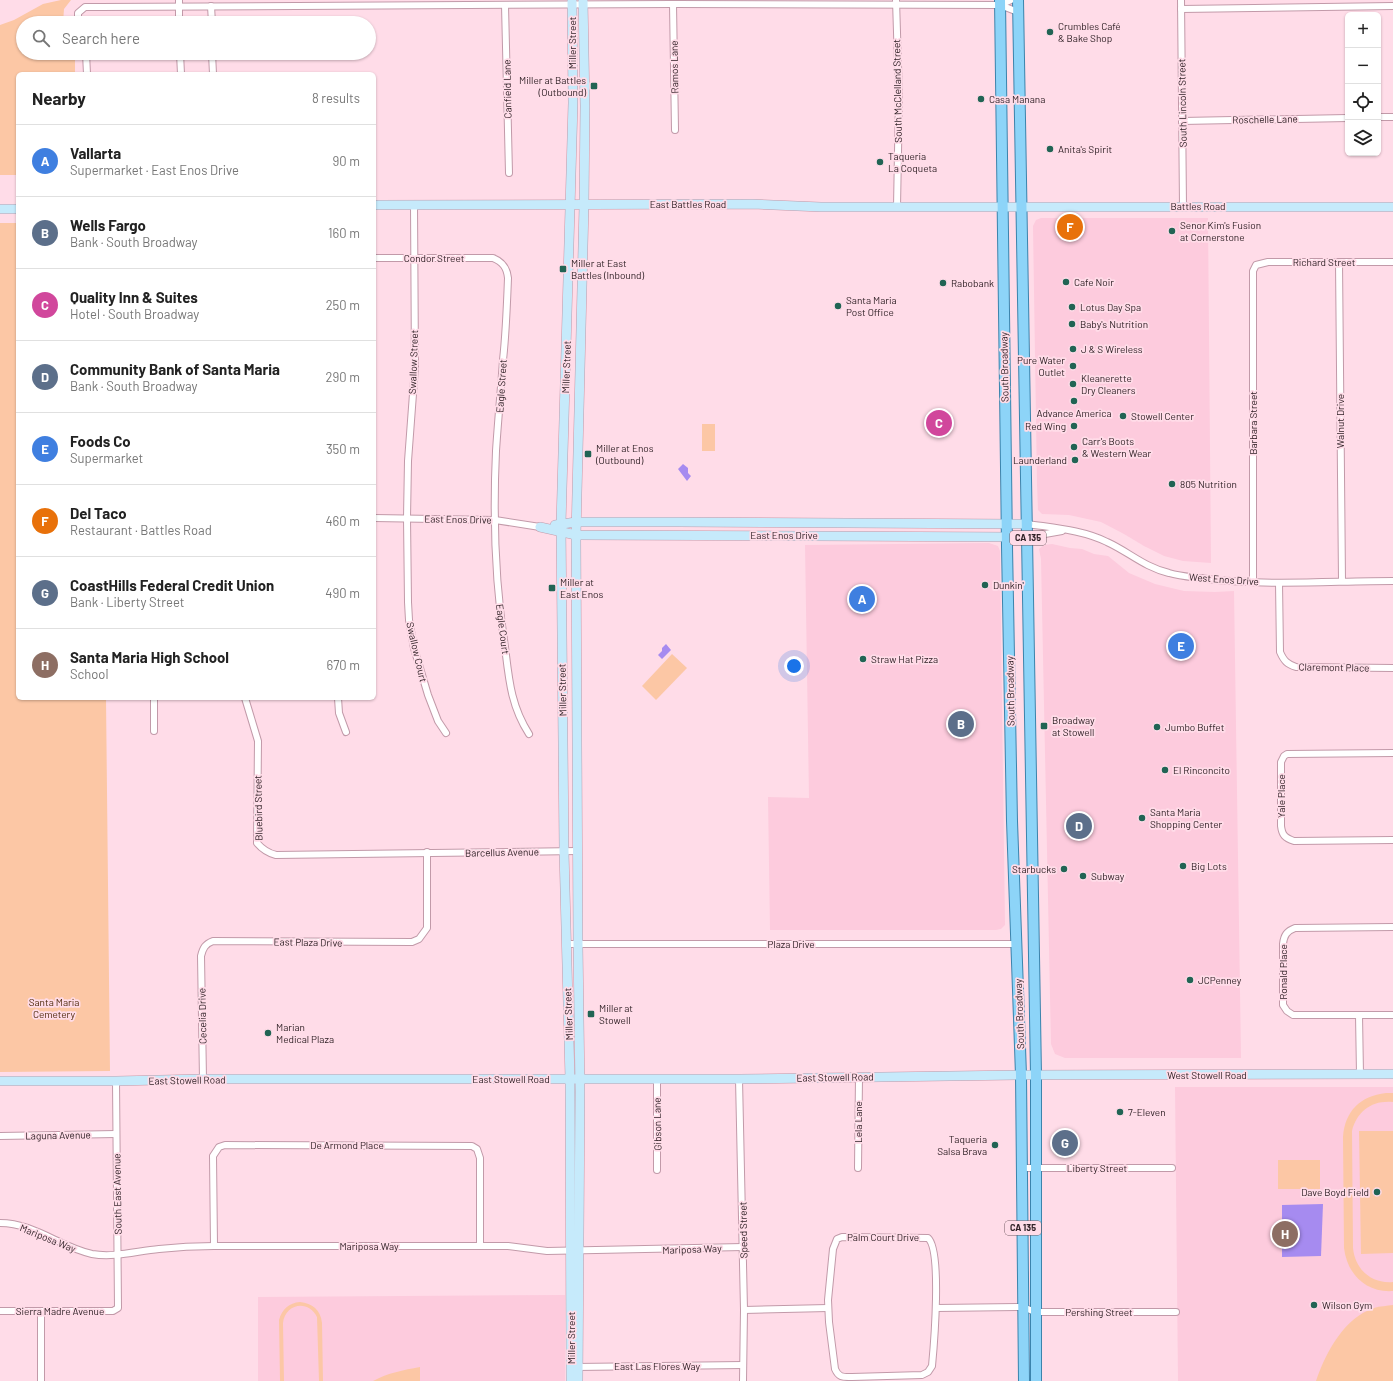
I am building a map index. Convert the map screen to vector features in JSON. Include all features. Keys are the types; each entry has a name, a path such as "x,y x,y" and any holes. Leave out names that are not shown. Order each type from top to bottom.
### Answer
{"main road":[{"name":"South Broadway","path":"1018,0 1028,524 1036,1075 1036,1381"},
{"name":"South Broadway","path":"1000,2 1006,524 1012,821 1021,1075 1024,1381"}],"street":[{"path":"78,16 78,13 85,7 179,3 211,6 258,3 464,3 505,5 572,2 673,4 742,2 1000,2 1011,0"},
{"name":"South Lincoln Street","path":"1181,0 1183,206"},
{"name":"Miller Street","path":"572,2 573,104 561,528 564,851 575,1251"},
{"name":"South McClelland Street","path":"896,2 898,97 897,207"},
{"path":"1000,2 1018,12"},
{"path":"179,3 179,16"},
{"name":"Miller Street","path":"578,1381 575,1367 575,1251 580,1078 576,522 584,205 585,106 583,3"},
{"name":"Ramos Lane","path":"673,4 675,130"},
{"name":"Canfield Lane","path":"505,5 509,173"},
{"path":"211,6 212,16"},
{"path":"1181,9 1393,6"},
{"path":"86,60 87,72"},
{"path":"180,60 181,72"},
{"path":"212,60 213,72"},
{"path":"1381,117 1393,117"},
{"name":"Roschelle Lane","path":"1182,121 1345,118"},
{"name":"East Battles Road","path":"376,205 753,204 821,207 1002,206"},
{"name":"Swallow Street","path":"407,518 408,461 414,367 414,205"},
{"name":"Battles Road","path":"1002,206 1393,207"},
{"path":"0,209 16,209"},
{"name":"Condor Street","path":"376,258 493,258"},
{"name":"Eagle Street","path":"493,258 503,263 507,270 508,278 504,358 496,449 496,520"},
{"name":"Richard Street","path":"1256,265 1268,262 1393,262"},
{"name":"Walnut Drive","path":"1339,262 1342,581"},
{"name":"Barbara Street","path":"1253,582 1253,271 1256,265"},
{"name":"East Enos Drive","path":"376,518 496,520 540,527 561,528 576,534 1028,537"},
{"name":"Swallow Court","path":"407,518 408,602 409,620 414,648 434,712 446,733"},
{"name":"Eagle Court","path":"496,520 496,556 500,616 510,684 513,701 520,720 529,734"},
{"name":"East Enos Drive","path":"561,528 576,522 1028,524"},
{"name":"West Enos Drive","path":"1028,524 1093,536 1105,541 1146,565 1168,573 1184,576 1230,582 1393,581"},
{"name":"West Enos Drive","path":"1028,537 1065,530"},
{"name":"Claremont Place","path":"1279,582 1280,652 1283,660 1289,665 1296,667 1393,668"},
{"path":"154,700 154,731"},
{"name":"Bluebird Street","path":"246,700 258,740 257,843 261,848 268,853 276,855 427,852"},
{"path":"338,700 339,713 346,732"},
{"name":"Yale Place","path":"1393,753 1294,754 1284,756 1281,762 1281,826 1282,832 1286,838 1294,841 1393,840"},
{"name":"Barcellus Avenue","path":"427,852 578,851"},
{"name":"East Plaza Drive","path":"202,952 203,948 208,943 213,941 403,943 412,942 419,939 427,928 427,852"},
{"name":"Ronald Place","path":"1393,927 1295,928 1288,931 1283,938 1283,1006 1287,1011 1293,1015 1393,1015"},
{"name":"Plaza Drive","path":"566,944 1016,944"},
{"name":"Cecelia Drive","path":"202,952 203,1079"},
{"path":"1360,1015 1360,1074"},
{"name":"West Stowell Road","path":"1021,1075 1393,1074"},
{"name":"East Stowell Road","path":"0,1081 203,1079 739,1079 1021,1075"},
{"name":"Lela Lane","path":"858,1168 859,1077"},
{"name":"Gibson Lane","path":"657,1079 658,1170"},
{"name":"Speed Street","path":"739,1079 744,1310 743,1381"},
{"name":"South East Avenue","path":"116,1081 118,1308"},
{"name":"Laguna Avenue","path":"0,1136 116,1134"},
{"name":"De Armond Place","path":"214,1246 213,1156 219,1148 225,1145 472,1146 477,1149 480,1158 480,1246"},
{"name":"Liberty Street","path":"1022,1168 1172,1168"},
{"name":"Mariposa Way","path":"0,1223 11,1223 29,1228 82,1251 104,1255 118,1255 159,1249 214,1246 508,1246 547,1251 743,1247"},
{"name":"Palm Court Drive","path":"842,1237 928,1238 931,1240 933,1245 936,1308 932,1366 928,1372 922,1375 841,1377 837,1375 834,1369 828,1308 832,1249 834,1243 837,1239 842,1237"},
{"path":"936,1308 1023,1307"},
{"name":"Pershing Street","path":"1023,1307 1035,1312 1176,1312"},
{"name":"Sierra Madre Avenue","path":"0,1311 113,1312 118,1308"},
{"path":"744,1310 828,1308"},
{"path":"41,1312 41,1381"},
{"name":"East Las Flores Way","path":"575,1367 743,1365"},
{"name":"Miller Street","path":"571,1381 575,1367"}],"shaded area":[{"name":"Stowell Center","path":"1041,218 1208,218 1211,563 1183,561 1164,556 1101,522 1069,515 1042,514 1038,510 1033,226 1036,220"},
{"path":"683,464 688,468 688,473 691,476 687,481 678,469"},
{"path":"989,543 998,546 1000,551 1005,925 1001,929 996,930 770,930 768,797 809,798 805,545"},
{"name":"Santa Maria Shopping Center","path":"1052,544 1082,549 1094,554 1108,556 1129,573 1155,584 1184,591 1234,591 1241,1058 1065,1058 1055,1054 1051,1044 1041,559 1039,549 1044,545"},
{"path":"666,644 671,650 662,659 658,655"},
{"path":"1175,1087 1393,1087 1393,1381 1178,1381"},
{"path":"1323,1204 1321,1256 1282,1257 1282,1205"},
{"path":"565,1295 565,1381 258,1381 258,1297"}],"green space":[{"path":"61,0 71,0 64,9 64,16 21,16 43,4"},
{"path":"16,19 16,60 75,60 75,72 16,72 16,175 0,175 0,25"},
{"name":"Santa Maria Cemetery","path":"0,223 16,223 16,700 106,700 110,1071 0,1072"},
{"path":"702,424 715,424 715,451 702,451"},
{"path":"672,654 687,668 656,700 642,686"},
{"path":"1393,1093 1393,1102 1378,1103 1366,1108 1354,1124 1352,1131 1353,1248 1354,1256 1361,1269 1371,1278 1385,1282 1393,1282 1393,1291 1374,1289 1360,1280 1349,1266 1344,1248 1344,1128 1351,1112 1361,1101 1369,1097"},
{"name":"Dave Boyd Field","path":"1359,1131 1393,1131 1393,1253 1361,1254"},
{"path":"1278,1160 1320,1160 1320,1189 1278,1189"},
{"path":"300,1302 312,1306 320,1314 322,1323 323,1381 319,1381 317,1317 313,1311 308,1308 297,1306 288,1312 283,1323 284,1381 280,1381 279,1320 286,1307"},
{"path":"1393,1305 1393,1381 1316,1381 1331,1348 1345,1328 1363,1313 1376,1307"},
{"path":"420,1367 420,1381 373,1381 396,1372"}],"place":[{"name":"Crumbles Café & Bake Shop","path":"1050,32"},
{"name":"Miller at Battles (Outbound)","path":"594,86"},
{"name":"Casa Manana","path":"981,99"},
{"name":"Anita's Spirit","path":"1050,149"},
{"name":"Taqueria La Coqueta","path":"880,162"},
{"name":"Del Taco","path":"1070,227"},
{"name":"Senor Kim's Fusion at Cornerstone","path":"1172,231"},
{"name":"Miller at East Battles (Inbound)","path":"563,269"},
{"name":"Cafe Noir","path":"1066,282"},
{"name":"Rabobank","path":"943,283"},
{"name":"Santa Maria Post Office","path":"838,306"},
{"name":"Lotus Day Spa","path":"1072,307"},
{"name":"Baby's Nutrition","path":"1072,324"},
{"name":"J & S Wireless","path":"1073,349"},
{"name":"Pure Water Outlet","path":"1073,366"},
{"name":"Kleanerette Dry Cleaners","path":"1073,384"},
{"name":"Advance America","path":"1074,401"},
{"name":"Stowell Center","path":"1123,416"},
{"name":"Quality Inn & Suites","path":"939,423"},
{"name":"Red Wing","path":"1074,426"},
{"name":"Carr's Boots & Western Wear","path":"1074,447"},
{"name":"Miller at Enos (Outbound)","path":"588,454"},
{"name":"Launderland","path":"1075,460"},
{"name":"805 Nutrition","path":"1172,484"},
{"name":"Dunkin'","path":"985,585"},
{"name":"Miller at East Enos","path":"552,588"},
{"name":"Vallarta","path":"862,599"},
{"name":"Foods Co","path":"1181,646"},
{"name":"Straw Hat Pizza","path":"863,659"},
{"name":"Wells Fargo","path":"961,724"},
{"name":"Broadway at Stowell","path":"1044,726"},
{"name":"Jumbo Buffet","path":"1157,727"},
{"name":"El Rinconcito","path":"1165,770"},
{"name":"Santa Maria Shopping Center","path":"1142,818"},
{"name":"Community Bank of Santa Maria","path":"1079,826"},
{"name":"Big Lots","path":"1183,866"},
{"name":"Starbucks","path":"1064,869"},
{"name":"Subway","path":"1083,876"},
{"name":"JCPenney","path":"1190,980"},
{"name":"Miller at Stowell","path":"591,1014"},
{"name":"Marian Medical Plaza","path":"268,1033"},
{"name":"7-Eleven","path":"1120,1112"},
{"name":"CoastHills Federal Credit Union","path":"1065,1143"},
{"name":"Taqueria Salsa Brava","path":"995,1145"},
{"name":"Dave Boyd Field","path":"1377,1192"},
{"name":"Santa Maria High School","path":"1285,1234"},
{"name":"Wilson Gym","path":"1314,1305"}]}
